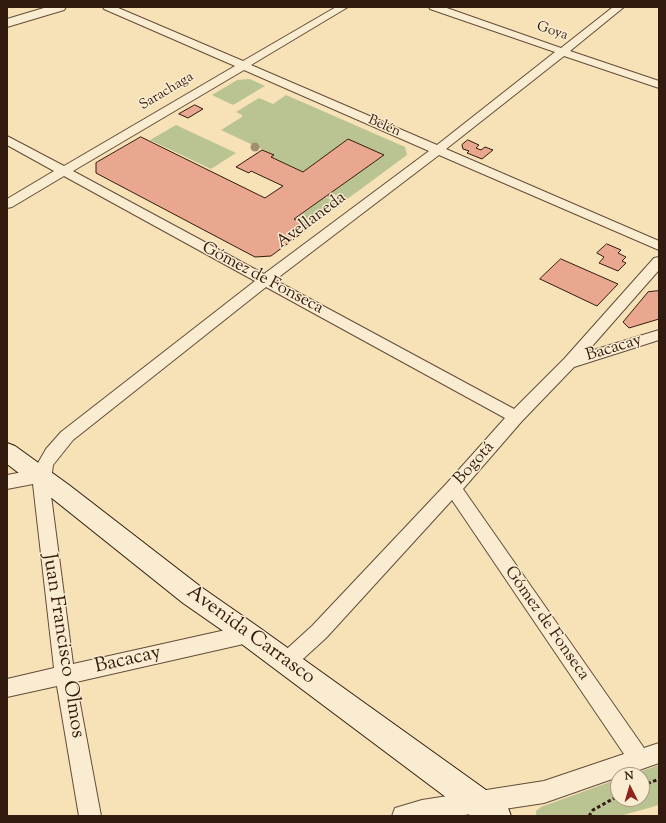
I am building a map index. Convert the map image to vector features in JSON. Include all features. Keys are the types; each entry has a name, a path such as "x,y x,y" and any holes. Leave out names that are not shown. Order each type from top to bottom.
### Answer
{"main road":[{"name":"Avenida Carrasco","path":"7,452 192,595 248,634 487,809"}],"street":[{"path":"7,22 60,7"},
{"name":"Belén","path":"108,7 659,246"},
{"name":"Sarachaga","path":"7,204 343,7"},
{"name":"Goya","path":"434,7 659,85"},
{"name":"Avellaneda","path":"40,476 44,462 67,436 266,280 438,150 619,7"},
{"name":"Gómez de Fonseca","path":"7,140 516,417"},
{"name":"Bogotá","path":"286,662 319,632 453,488 516,417 569,363 658,266"},
{"name":"Bacacay","path":"569,363 659,335"},
{"path":"7,482 40,476"},
{"name":"Juan Francisco Olmos","path":"40,476 49,559 65,675 90,816"},
{"name":"Gómez de Fonseca","path":"453,488 650,756"},
{"name":"Bacacay","path":"7,688 248,634"},
{"path":"403,816 422,811 487,809 544,792 650,756"}],"path":[{"path":"328,196 339,201"},
{"path":"589,816 592,810 610,800"}],"green space":[{"path":"250,79 265,86 233,105 212,95 237,80"},
{"path":"286,95 405,147 407,155 346,200 331,193 384,155 348,139 303,172 271,157 274,155 221,130 242,117 242,115 236,112 259,98 273,104"},
{"path":"176,125 236,153 211,169 150,140"},
{"path":"325,197 341,204 310,227 294,220"},
{"path":"659,765 659,805 620,816 536,816 536,811 541,807 610,782 610,807 650,807 650,768"}],"building":[{"path":"195,105 203,109 188,118 179,114"},
{"path":"141,137 265,198 283,186 251,171 249,173 236,167 262,150 274,155 271,157 303,172 348,139 384,155 294,219 310,227 271,256 255,257 96,173 96,163"},
{"path":"468,140 479,145 476,148 481,150 485,147 493,150 482,159 467,153 469,151 463,149 462,145"},
{"path":"607,244 621,250 618,253 626,257 622,261 626,263 618,271 599,263 604,257 597,253"},
{"path":"561,259 618,284 597,306 540,279"},
{"path":"659,291 659,319 629,328 623,322 648,292"}]}
